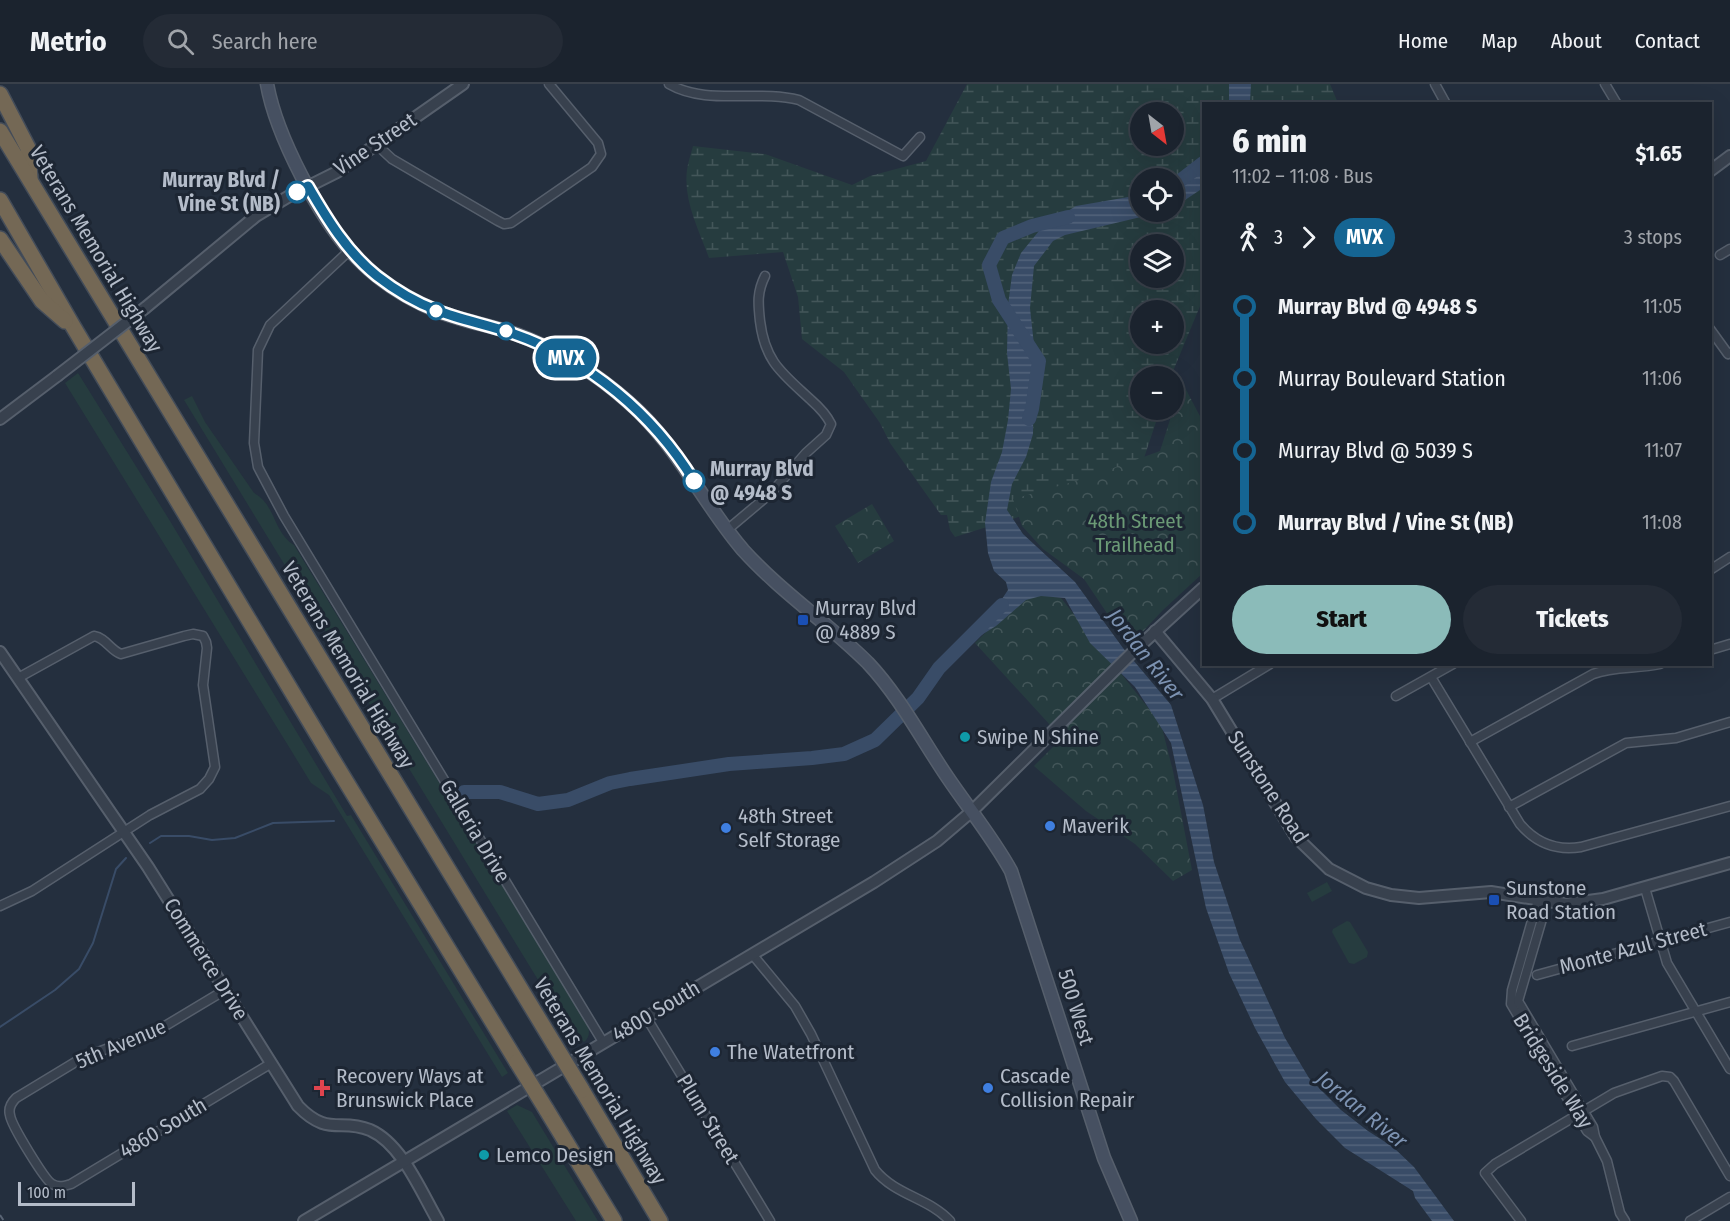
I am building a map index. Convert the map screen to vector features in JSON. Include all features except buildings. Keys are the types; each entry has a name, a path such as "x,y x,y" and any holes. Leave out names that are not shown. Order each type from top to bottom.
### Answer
{"highway":[{"path":"0,94 28,148 30,181"},
{"name":"Veterans Memorial Highway","path":"0,131 660,1221"},
{"path":"0,200 74,328 334,761 614,1221"},
{"path":"0,239 42,301 74,328"}],"main road":[{"name":"500 West","path":"267,84 275,116 308,186 350,250 375,274 416,301 437,311 516,334 554,351 605,382 647,419 672,447 745,552 781,588 866,661 880,677 993,841 1011,871 1104,1158 1131,1221"}],"street":[{"name":"Vine Street","path":"0,419 145,308 239,228 264,211 337,172 463,84"},
{"path":"377,145 392,159 498,221 504,224 511,223 592,167 601,154 598,143 549,84"},
{"path":"669,84 694,94 784,97 799,100 903,156 920,136"},
{"path":"1435,84 1445,102"},
{"path":"1605,84 1616,102"},
{"path":"1712,170 1730,156"},
{"path":"1720,255 1730,249"},
{"name":"Galleria Drive","path":"350,250 270,325 263,336 258,350 254,432 258,467 296,536 603,1042"},
{"path":"728,530 771,493 806,453 826,435 831,424 824,412 782,373 768,353 762,337 757,297 765,276"},
{"path":"1712,333 1729,353"},
{"path":"1712,569 1730,557"},
{"name":"4800 South","path":"304,1221 897,868 946,834 1115,669 1202,589"},
{"name":"Sunstone Road","path":"1155,631 1212,699 1296,837 1329,869 1365,888 1399,896 1428,897 1491,892 1566,904 1588,903 1730,863"},
{"path":"0,906 32,891 150,815 200,789 209,779 215,767 203,685 207,648 202,636 194,634 184,636 121,654 117,653 105,640 94,636 18,678"},
{"path":"1712,649 1730,644"},
{"name":"Commerce Drive","path":"0,652 124,832 292,1098 309,1117 325,1125 369,1130 391,1144 438,1221"},
{"path":"1212,699 1267,666"},
{"path":"1396,696 1450,666"},
{"path":"1470,742 1593,674 1606,670 1648,666"},
{"path":"1431,677 1520,824 1532,837 1549,846 1565,849 1601,842 1730,806"},
{"path":"1509,807 1626,743 1676,738 1730,722"},
{"path":"1645,888 1670,970 1730,1069"},
{"name":"Bridgeside Way","path":"1543,901 1512,990 1511,1004 1580,1113 1593,1127 1595,1137 1606,1156 1620,1213 1625,1221"},
{"name":"Monte Azul Street","path":"1537,975 1730,922"},
{"path":"752,954 795,1005 875,1170 887,1183 936,1208 950,1221"},
{"name":"5th Avenue","path":"54,1185 46,1178 10,1116 10,1104 16,1098 82,1058 160,1029 225,990"},
{"path":"1572,1046 1730,1002"},
{"name":"Plum Street","path":"646,1017 770,1221"},
{"name":"4860 South","path":"54,1185 61,1187 71,1184 270,1064"},
{"path":"1521,1221 1485,1173 1495,1164 1614,1093 1662,1076 1670,1077 1730,1176"},
{"path":"1690,1221 1730,1197"}],"green space":[{"path":"967,84 1330,84 1338,102 1202,102 1202,301 1184,345 1184,300 1130,300 1130,354 1180,354 1175,366 1130,366 1130,420 1157,420 1139,473 1028,514 955,537 950,530 947,515 941,515 844,372 802,339 798,297 783,252 709,258 693,215 686,181 693,146 765,154 852,185 870,176 926,161"},
{"path":"78,373 170,521 347,816 351,815 508,1073 502,1077 329,795 311,783 65,383"},
{"name":"48th Street Trailhead","path":"1184,386 1202,420 1202,574 1129,646 1084,579 1043,549 1022,526 1013,499 1083,479 1160,451 1170,420 1184,420"},
{"path":"192,396 205,422 254,493 267,504 287,540 294,545 588,1026 589,1035 584,1042 568,1029 184,400"},
{"path":"872,504 894,541 858,563 835,526"},
{"path":"1035,594 1061,598 1161,724 1173,771 1192,870 1173,881 1135,844 1086,811 1034,766 1062,738 975,643 1014,604"},
{"path":"1327,882 1332,891 1312,902 1307,893"},
{"path":"1347,921 1350,922 1368,952 1367,957 1354,964 1349,963 1332,932 1333,929"},
{"path":"517,1105 532,1112 598,1221 576,1221 507,1111"}],"water":[{"path":"1229,84 1251,84 1250,102 1229,102"},
{"path":"1202,161 1202,189 1184,201 1184,177"},
{"path":"1130,197 1130,220 1065,235 1053,241 1034,266 1030,308 1034,345 1033,434 1026,457 1012,484 1007,510 1023,534 1075,582 1123,648 1171,705 1203,805 1214,862 1240,940 1285,1038 1309,1078 1341,1110 1393,1147 1414,1167 1454,1221 1432,1221 1415,1198 1413,1191 1345,1148 1316,1119 1285,1082 1255,1028 1229,973 1206,908 1171,743 1135,687 1090,643 1065,598 1041,596 1026,600 996,626 975,639 1008,590 1006,582 994,571 988,553 985,523 991,482 1002,452 1008,420 1011,389 1007,353 1008,305 1012,275 1021,253 1043,226 1076,206"}],"waterway":[{"name":"Jordan River","path":"1184,178 1202,164"},
{"name":"Jordan River","path":"1029,419 1039,361 999,300 989,265 1003,238 1032,226 1068,217"},
{"path":"464,792 500,792 538,804 568,800 610,783 630,779 729,764 844,754 875,740 918,698 939,668 1002,605"},
{"path":"150,843 161,836 189,836 212,840 235,838 273,823 334,821"},
{"path":"0,1027 55,990 79,969 93,943 116,869 126,858"}],"railway":[{"path":"0,1215 4,1221"}],"bus line":[{"name":"MVX","path":"297,192 308,186 350,250 375,274 398,291 437,311 516,334 554,351 605,382 660,433 694,481"}],"place":[{"name":"Murray Blvd / Vine St (NB)","path":"297,192"},
{"name":"Murray Blvd @ 4948 S","path":"694,481"},
{"name":"Murray Blvd @ 4889 S","path":"803,620"},
{"name":"Swipe N Shine","path":"965,737"},
{"name":"Maverik","path":"1050,826"},
{"name":"48th Street Self Storage","path":"726,828"},
{"name":"Sunstone Road Station","path":"1494,900"},
{"name":"The Watetfront","path":"715,1052"},
{"name":"Recovery Ways at Brunswick Place","path":"322,1088"},
{"name":"Cascade Collision Repair","path":"988,1088"},
{"name":"Lemco Design","path":"484,1155"}]}
